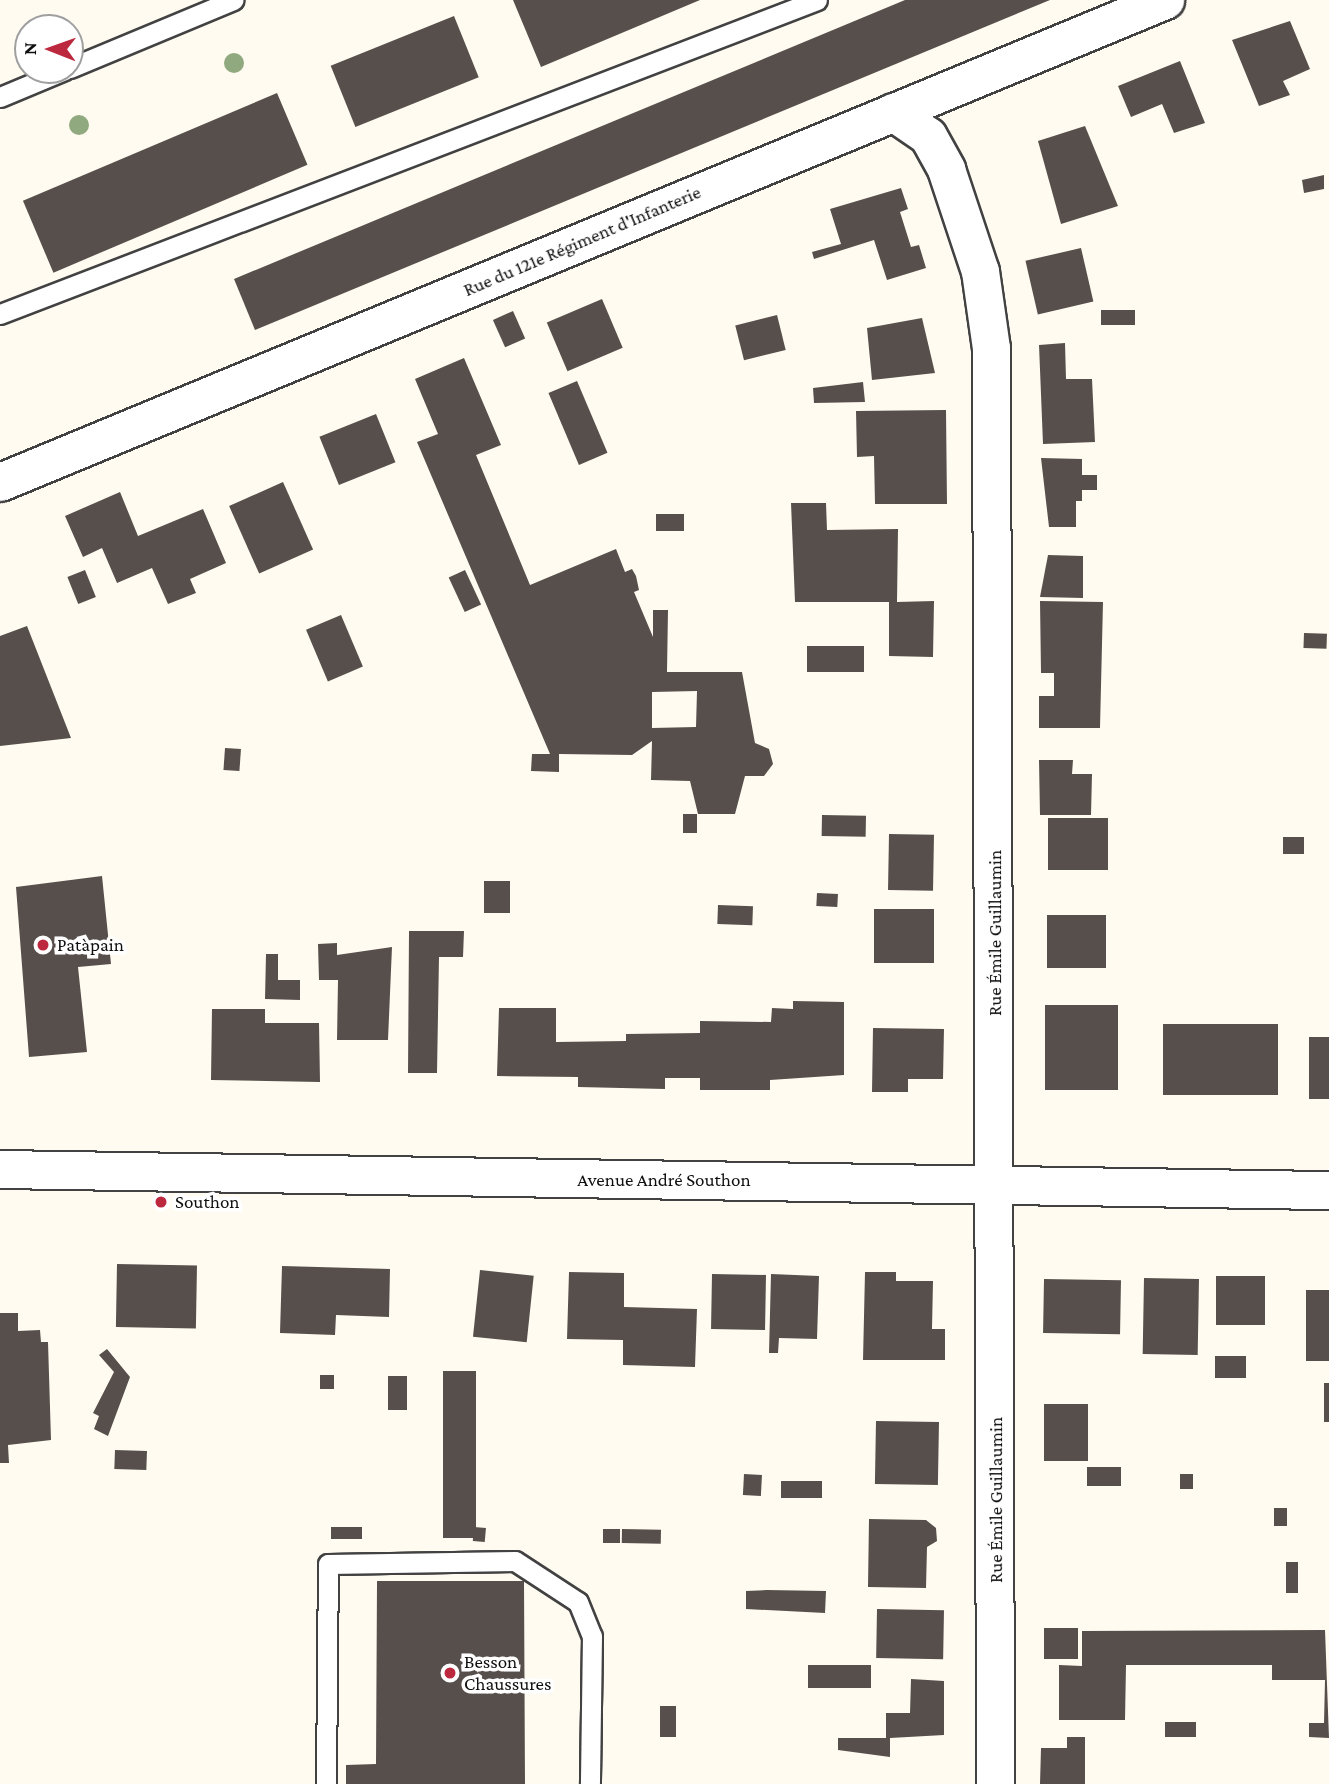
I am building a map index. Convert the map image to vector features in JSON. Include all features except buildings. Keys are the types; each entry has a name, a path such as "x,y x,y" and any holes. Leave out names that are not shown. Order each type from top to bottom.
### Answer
{"street":[{"name":"Rue du 121e Régiment d'Infanterie","path":"0,482 1165,0"},
{"name":"Rue Émile Guillaumin","path":"892,112 928,136 946,169 980,271 991,348 996,1183 995,1784"},
{"name":"Avenue André Southon","path":"0,1169 1329,1190"}],"lane":[{"path":"84,62 233,0"},
{"path":"0,314 817,0"},
{"path":"0,97 31,84"},
{"path":"326,1784 328,1564 515,1561 578,1602 592,1636 590,1784"}],"place":[{"name":"Patàpain","path":"43,945"},
{"name":"Southon","path":"161,1202"},
{"name":"Besson Chaussures","path":"450,1673"}]}
